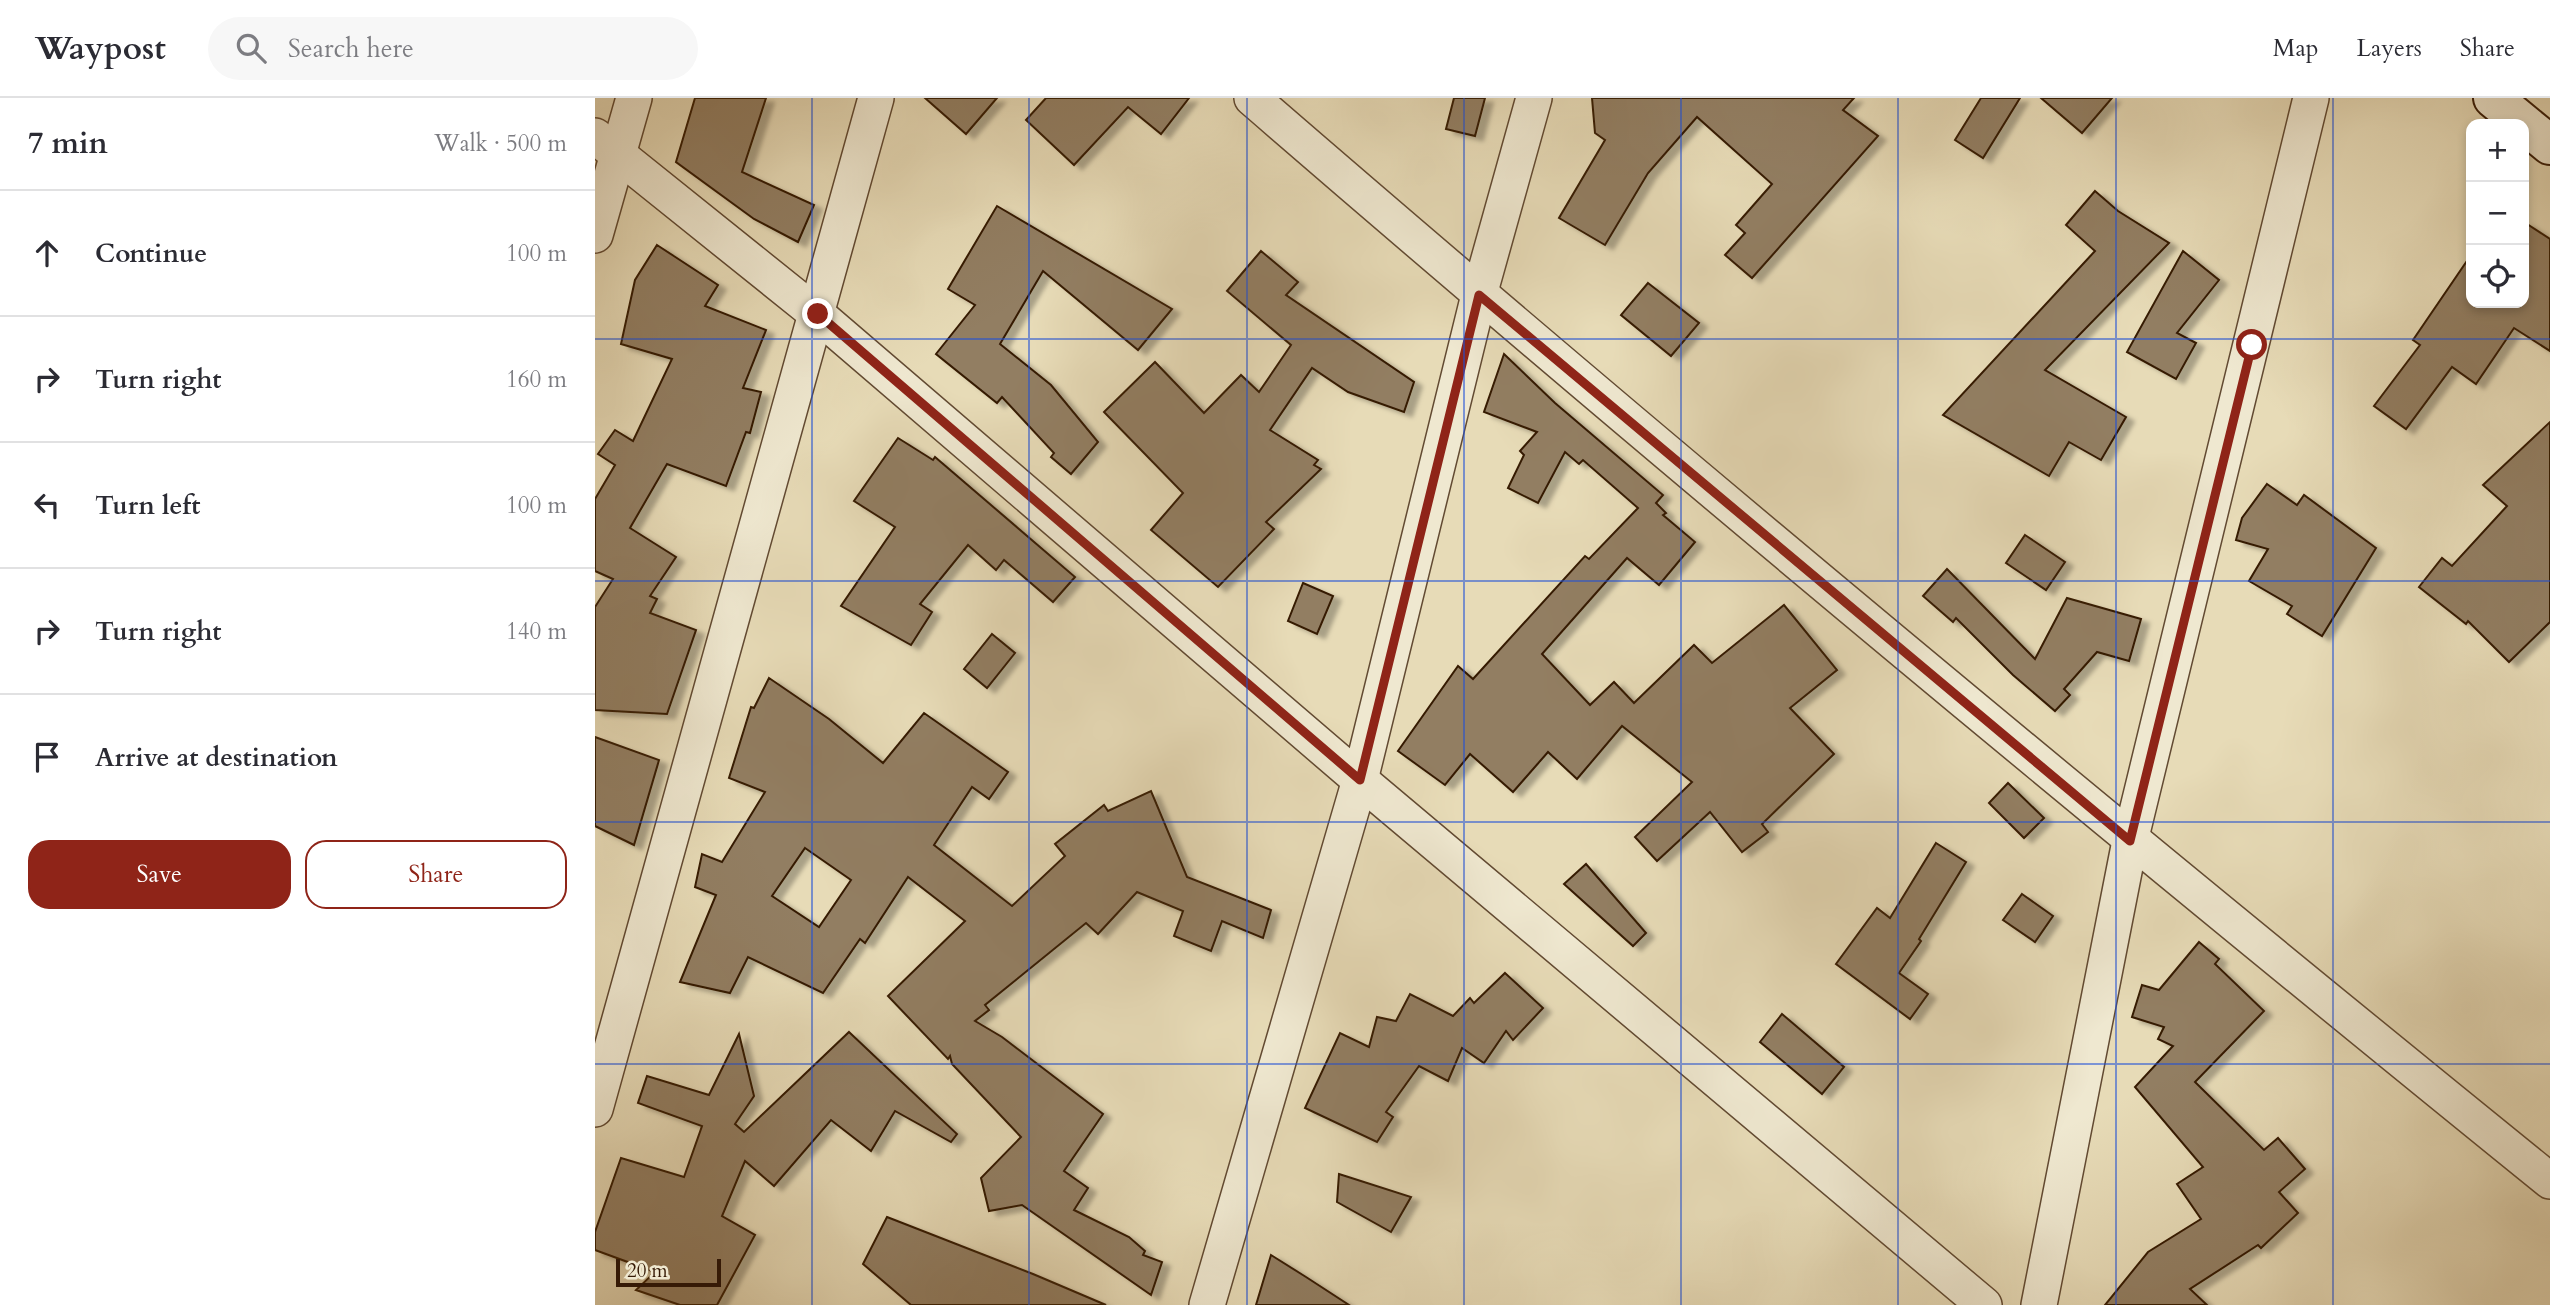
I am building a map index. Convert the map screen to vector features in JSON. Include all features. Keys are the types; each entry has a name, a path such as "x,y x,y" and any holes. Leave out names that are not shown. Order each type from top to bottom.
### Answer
{"street":[{"path":"595,235 605,145 634,98"},
{"path":"595,1109 876,98"},
{"path":"1252,98 1479,295 2130,841 2550,1181"},
{"path":"1207,1305 1360,780 1479,295 1534,98"},
{"path":"2039,1305 2130,841 2311,98"},
{"path":"2493,98 2550,145"},
{"path":"605,145 818,314 1360,780 1984,1305"}],"building":[{"path":"695,98 766,98 742,172 814,205 798,242 754,219 676,162"},
{"path":"925,98 997,98 966,134"},
{"path":"1046,98 1189,98 1161,134 1128,107 1074,165 1026,120"},
{"path":"1454,98 1485,98 1475,136 1446,129"},
{"path":"1592,98 1854,98 1843,110 1878,136 1752,278 1725,255 1745,233 1736,225 1772,184 1697,117 1648,173 1605,245 1559,218 1605,140 1595,133"},
{"path":"1981,98 2020,98 1983,158 1955,140"},
{"path":"2041,98 2112,98 2082,133"},
{"path":"2095,191 2118,211 2169,243 2045,370 2126,417 2101,460 2069,442 2049,476 1943,415 2095,251 2066,225"},
{"path":"997,206 1172,309 1138,350 1043,271 1000,344 1051,385 1098,442 1071,474 1051,457 1054,453 1002,397 997,403 936,354 975,305 948,289"},
{"path":"2529,225 2550,239 2550,351 2514,328 2476,384 2452,367 2406,429 2374,406 2420,345 2413,340 2466,262 2466,308 2529,308"},
{"path":"657,245 718,285 705,306 766,330 743,388 761,392 750,433 746,432 726,486 667,464 630,528 676,557 650,596 657,599 650,613 696,630 667,714 595,710 595,607 613,579 595,571 595,499 615,465 598,454 615,430 633,441 672,359 621,344 635,280"},
{"path":"1261,251 1298,282 1286,295 1414,382 1404,412 1348,392 1312,368 1270,430 1318,460 1314,465 1321,469 1266,522 1274,529 1218,587 1151,530 1183,493 1104,412 1155,362 1204,413 1241,375 1259,392 1291,345 1227,291"},
{"path":"2183,251 2219,280 2177,333 2196,343 2176,379 2127,352"},
{"path":"1648,283 1699,323 1671,356 1621,315"},
{"path":"1504,354 1555,403 1663,495 1656,503 1666,513 1663,515 1695,542 1659,585 1627,558 1542,654 1590,705 1614,682 1634,703 1694,645 1712,663 1784,605 1837,670 1790,708 1834,754 1762,824 1768,832 1742,852 1710,812 1657,861 1635,837 1692,782 1622,726 1577,779 1548,752 1513,792 1470,754 1445,785 1398,751 1458,666 1473,679 1585,556 1589,559 1638,508 1583,460 1579,464 1565,452 1538,503 1508,488 1524,455 1520,451 1537,432 1484,412"},
{"path":"2550,422 2550,622 2509,662 2468,621 2466,624 2419,587 2442,558 2452,566 2507,506 2483,485"},
{"path":"898,438 933,460 935,457 1075,577 1053,602 1004,560 996,570 968,545 920,604 932,612 911,645 841,606 895,527 854,501"},
{"path":"2267,484 2297,505 2304,495 2376,548 2322,636 2287,614 2292,606 2249,581 2268,549 2236,540 2242,518"},
{"path":"2025,535 2065,562 2046,590 2006,563"},
{"path":"1947,569 2035,659 2067,598 2141,619 2129,661 2097,652 2064,689 2070,695 2055,711 2013,675 1956,618 1953,622 1923,596"},
{"path":"1303,583 1333,596 1317,634 1288,621"},
{"path":"992,634 1015,653 987,688 964,669"},
{"path":"769,678 829,719 883,763 924,713 1008,772 989,799 972,787 934,845 1012,906 1065,856 1055,844 1104,805 1108,811 1151,791 1187,877 1271,910 1263,938 1222,921 1211,951 1174,936 1183,911 1137,892 1098,934 1086,923 985,1005 989,1010 975,1021 1002,1037 1103,1114 1064,1171 1088,1188 1074,1210 1129,1237 1145,1251 1143,1255 1162,1262 1151,1295 1022,1205 989,1211 981,1178 1021,1137 952,1064 950,1056 948,1059 888,996 965,921 908,877 865,943 860,939 823,993 748,957 730,993 680,982 716,895 695,887 702,854 722,862 765,792 729,778 751,707 754,708","holes":["805,848 851,880 819,927 772,896"]},
{"path":"595,737 659,760 634,845 595,826"},
{"path":"2008,783 2044,818 2024,838 1989,803"},
{"path":"1936,843 1966,862 1919,939 1921,941 1899,973 1928,994 1910,1019 1836,964 1877,908 1890,918"},
{"path":"1586,864 1646,933 1633,946 1564,884"},
{"path":"2022,894 2053,916 2035,942 2003,920"},
{"path":"2199,942 2219,959 2215,964 2264,1011 2195,1082 2264,1150 2278,1138 2305,1169 2279,1192 2298,1213 2261,1248 2258,1245 2190,1289 2207,1305 2105,1305 2148,1252 2201,1219 2177,1184 2203,1167 2135,1087 2173,1046 2158,1039 2164,1027 2132,1017 2142,985 2159,990"},
{"path":"1505,973 1543,1008 1513,1040 1506,1031 1484,1063 1462,1048 1448,1081 1419,1066 1386,1112 1393,1117 1377,1142 1305,1108 1340,1033 1369,1047 1377,1017 1396,1021 1410,994 1453,1016 1470,998 1474,1003"},
{"path":"1782,1014 1844,1067 1822,1094 1760,1042"},
{"path":"849,1032 957,1134 951,1142 895,1111 871,1151 831,1120 774,1186 745,1161 722,1216 755,1235 717,1305 680,1305 636,1290 655,1272 595,1250 595,1232 621,1158 684,1177 702,1126 638,1103 647,1076 709,1095 739,1034 754,1096 735,1124 744,1132"},
{"path":"1339,1174 1411,1197 1391,1232 1337,1202"},
{"path":"887,1217 1106,1305 911,1305 863,1264"},
{"path":"1271,1255 1306,1277 1349,1305 1256,1305"}],"route":[{"path":"818,314 1360,780 1479,295 2130,841 2252,345"}]}
